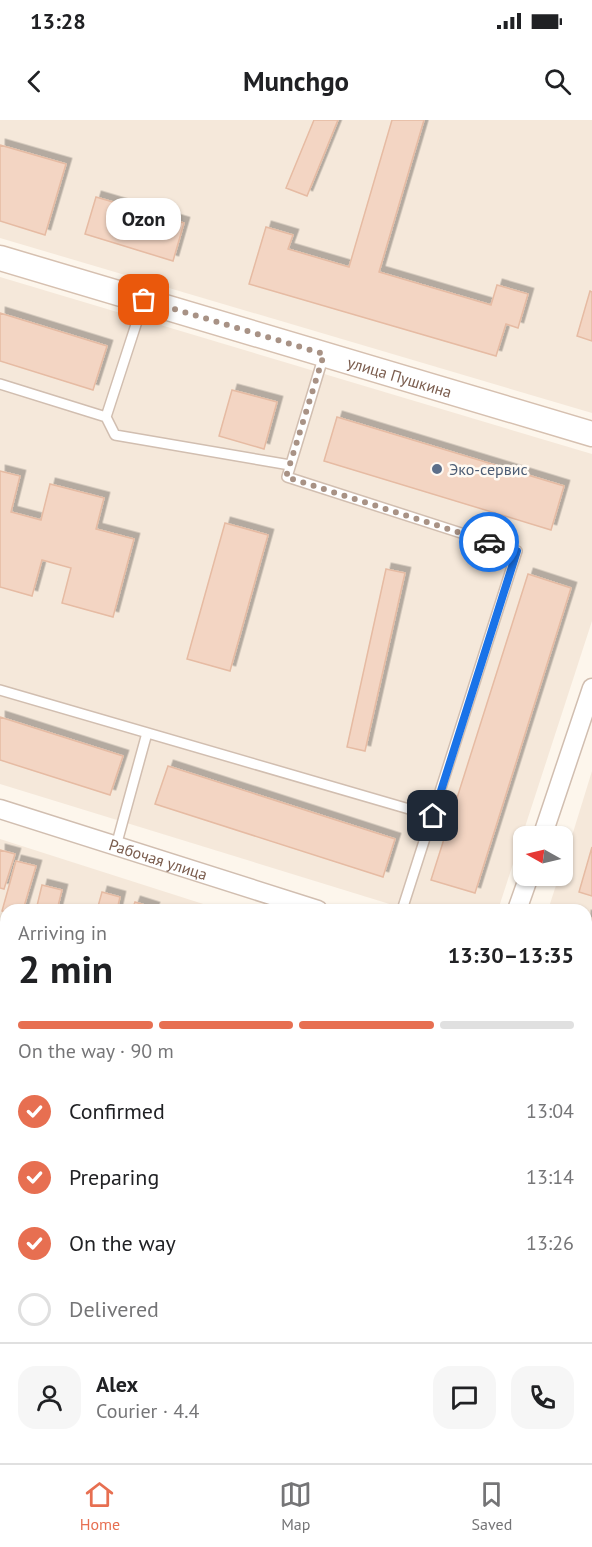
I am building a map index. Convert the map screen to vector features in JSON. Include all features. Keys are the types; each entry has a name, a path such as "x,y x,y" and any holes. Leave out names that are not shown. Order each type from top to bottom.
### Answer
{"main road":[{"name":"улица Пушкина","path":"0,258 592,434"}],"street":[{"path":"546,826 592,688"},
{"name":"Рабочая улица","path":"0,809 299,904"},
{"path":"519,904 525,886"}],"lane":[{"path":"144,300 106,417 115,435 290,465"},
{"path":"324,354 286,477 517,551 404,904"},
{"path":"0,384 106,417"},
{"path":"0,690 433,816"},
{"path":"116,846 147,733"}],"shaded area":[{"path":"0,120 592,120 592,413 0,238"},
{"path":"0,277 592,454 592,621 525,826 513,826 513,864 500,904 390,904 0,784"},
{"path":"592,771 592,904 550,904 556,886 573,886 573,833"},
{"path":"0,839 203,904 0,904"}],"building":[{"path":"314,120 338,120 307,196 286,188"},
{"path":"392,120 424,120 379,272 491,305 497,285 528,294 518,328 506,324 496,356 249,284 266,227 293,235 288,249 349,267"},
{"path":"0,145 66,164 45,235 0,221"},
{"path":"96,197 184,223 173,261 85,234"},
{"path":"590,291 592,292 592,341 577,336"},
{"path":"0,313 107,346 93,390 0,361"},
{"path":"232,390 277,402 264,449 219,436"},
{"path":"337,417 564,486 551,530 324,461"},
{"path":"0,471 20,476 11,512 41,520 50,484 104,498 96,529 134,539 113,617 62,603 71,568 42,560 32,596 0,587"},
{"path":"225,523 268,535 230,671 187,659"},
{"path":"386,569 405,573 365,751 347,747"},
{"path":"528,574 571,588 475,893 431,880"},
{"path":"0,717 123,756 110,795 0,760"},
{"path":"168,766 395,839 383,877 155,804"},
{"path":"592,847 592,896 579,892"},
{"path":"0,850 15,854 4,889 0,888"},
{"path":"16,861 36,866 25,904 4,904"},
{"path":"42,885 62,890 58,904 37,904"},
{"path":"102,892 120,897 118,904 99,904"}],"way so far":[{"path":"144,300 324,354 286,477 489,542"}],"place":[{"name":"Ozon","path":"144,300"},
{"name":"Эко-сервис","path":"437,469"}],"route":[{"path":"433,816 517,551 489,542"}]}
